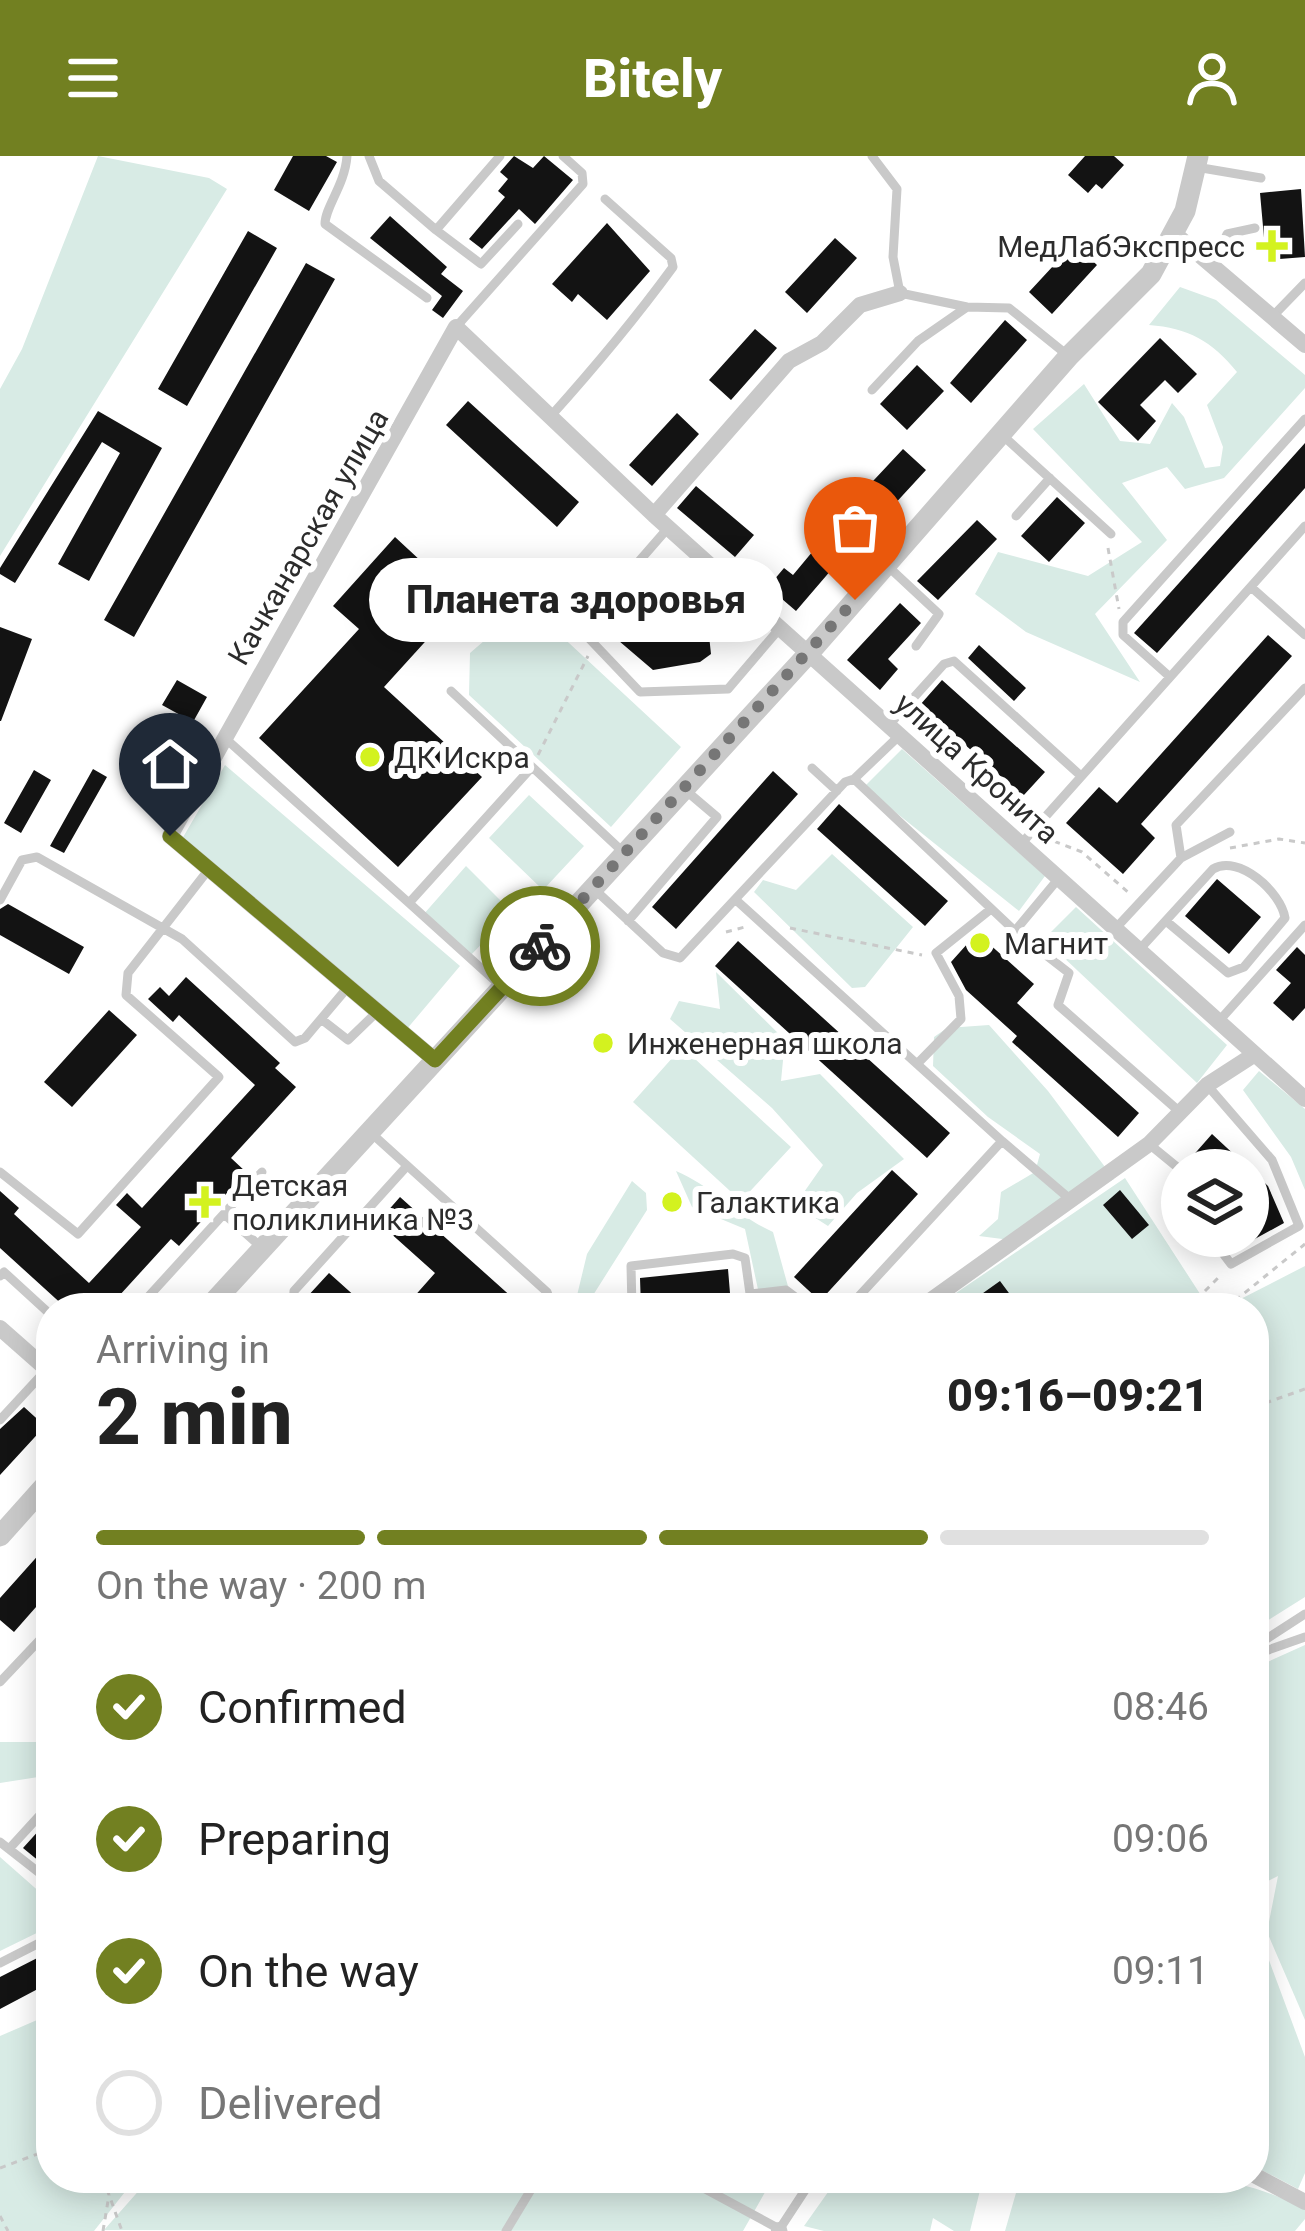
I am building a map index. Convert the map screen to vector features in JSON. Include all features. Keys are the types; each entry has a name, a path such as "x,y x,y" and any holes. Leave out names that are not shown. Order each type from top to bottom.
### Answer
{"street":[{"path":"222,1293 809,653 1069,356 1151,274 1175,234 1197,162"},
{"path":"1175,234 1305,345"},
{"path":"661,522 789,361 822,343 860,305 900,293"},
{"name":"улица Кронита","path":"456,327 661,522 894,730 1026,839 1059,878 1305,1099"},
{"name":"Качканарская улица","path":"209,869 170,836 456,327"},
{"path":"209,869 435,1060"},
{"path":"941,1293 1149,1144 1207,1085 1255,1054"},
{"path":"0,1328 36,1360"},
{"path":"0,1536 36,1496"},
{"path":"1269,2183 1305,2202"}],"lane":[{"path":"347,156 345,184 325,214 325,224 428,298"},
{"path":"369,156 379,181 481,264 518,224"},
{"path":"436,230 500,156"},
{"path":"456,327 583,184 582,172 563,156"},
{"path":"872,156 897,189 893,257 900,293 967,308 1009,308 1069,356"},
{"path":"1197,162 1262,178"},
{"path":"550,417 630,329 645,300 673,267 671,258 605,199"},
{"path":"1214,265 1228,234 1256,228"},
{"path":"1272,316 1305,284"},
{"path":"872,390 918,341 967,308"},
{"path":"1170,677 1124,635 1123,622 1305,419"},
{"path":"1001,434 1111,534"},
{"path":"1016,516 1050,478"},
{"path":"834,516 939,614 916,646"},
{"path":"661,522 580,629 640,692 728,689 780,628"},
{"path":"1026,839 1305,526"},
{"path":"1251,586 1305,635"},
{"path":"593,888 671,958 688,952 837,790 854,779 944,664 954,661 1082,776"},
{"path":"1181,858 1176,825 1305,688"},
{"path":"451,691 625,854"},
{"path":"225,738 502,987"},
{"path":"409,903 532,767"},
{"path":"812,768 837,790"},
{"path":"854,779 1015,931 1069,973 1058,1005 1181,1113"},
{"path":"628,921 717,817 684,789"},
{"path":"1115,929 1181,858 1230,832"},
{"path":"0,900 22,860 31,855 164,928 295,1042 305,1039 348,987"},
{"path":"1139,950 1213,868 1232,862 1280,902 1285,918 1244,967 1228,973 1166,921"},
{"path":"0,1172 78,1234 219,1078 126,995 128,974 209,869"},
{"path":"1015,931 1059,878"},
{"path":"736,900 1071,1201"},
{"path":"917,1064 961,1019 959,996 935,957 992,909"},
{"path":"1219,1022 1305,925"},
{"path":"321,1019 348,1040 377,1011"},
{"path":"1207,1085 1272,1160 1299,1226 1231,1264 1226,1257"},
{"path":"370,1132 547,1293"},
{"path":"862,1293 1002,1141"},
{"path":"1149,1144 1161,1154"},
{"path":"294,1293 407,1166"},
{"path":"152,1293 262,1172"},
{"path":"224,1214 262,1249"},
{"path":"630,1293 628,1274 635,1265 739,1254 747,1265 750,1293"},
{"path":"1,1272 36,1302"},
{"path":"759,1293 790,1293"},
{"path":"0,1420 36,1384"},
{"path":"1269,1640 1305,1614"},
{"path":"1269,1647 1305,1637"},
{"path":"0,1682 36,1644"},
{"path":"36,1817 5,1845 36,1870"},
{"path":"0,1963 36,1944"},
{"path":"506,2231 529,2193"},
{"path":"712,2193 780,2231 804,2193"}],"path":[{"path":"1111,534 1107,558 1123,622"},
{"path":"532,767 594,644"},
{"path":"1220,850 1279,838 1305,843"},
{"path":"1026,839 1082,852 1139,902"},
{"path":"701,938 762,923 935,957"},
{"path":"1245,1293 1305,1244"},
{"path":"1203,1293 1231,1264"},
{"path":"1269,1402 1305,1389"},
{"path":"0,2168 36,2155"},
{"path":"103,2231 109,2193"},
{"path":"109,2193 122,2231"},
{"path":"0,2216 8,2231"}],"shaded area":[{"path":"98,156 209,178 227,189 0,556 0,389 22,349"},
{"path":"1180,287 1216,300 1305,375 1305,388 1224,478 1185,489 1167,467 1122,483 1167,540 1095,614 1140,682 1026,632 975,594 998,552 1088,576 1142,542 1033,429 1084,384 1120,441 1150,444 1172,403 1184,417 1205,468 1220,466 1223,447 1207,405 1237,372 1198,338 1149,325"},
{"path":"527,604 681,747 611,827 469,695 470,653"},
{"path":"902,749 1045,876 1019,911 864,787"},
{"path":"225,765 460,966 406,1030 182,839"},
{"path":"529,795 584,846 543,890 489,838"},
{"path":"832,854 913,927 865,987 852,988 754,892 763,880 796,890"},
{"path":"466,866 512,912 471,955 423,915"},
{"path":"1076,907 1227,1045 1197,1083 1044,939"},
{"path":"716,972 785,1040 781,1081 820,1074 904,1159 857,1193 828,1226 795,1205 823,1165 772,1108 670,1019 679,1001 720,1009"},
{"path":"989,1025 1048,1091 1114,1179 1010,1240 979,1236 998,1219 1001,1192 1035,1172 1040,1154 988,1117 933,1066 934,1037 947,1028"},
{"path":"682,1047 791,1147 741,1201 633,1102"},
{"path":"1259,1071 1305,1109 1305,1190 1291,1157 1243,1090"},
{"path":"676,1171 773,1232 790,1293 759,1293 745,1229 692,1207"},
{"path":"1125,1178 1161,1234 1161,1257 1176,1257 1199,1293 956,1293"},
{"path":"632,1181 646,1193 647,1210 594,1293 578,1293 587,1254"},
{"path":"1305,1266 1305,1597 1269,1620 1269,1293 1252,1293"},
{"path":"1305,1645 1305,2020 1269,1937 1278,1876 1269,1880 1269,1661"},
{"path":"0,1742 36,1742 36,1777 0,1783"},
{"path":"0,1857 36,1889 36,1933 0,1951"},
{"path":"1269,1960 1305,2057 1305,2173 1298,2189 1269,2174"},
{"path":"36,2020 36,2193 124,2193 94,2231 0,2231 0,2036"},
{"path":"137,2193 765,2193 743,2231 104,2230"},
{"path":"827,2193 979,2193 970,2231 954,2231 933,2218 930,2231 824,2231 804,2226"},
{"path":"1016,2193 1268,2193 1305,2210 1305,2219 1295,2231 1005,2231"}],"building":[{"path":"293,156 326,156 337,162 309,211 274,190"},
{"path":"514,156 533,168 544,156 573,180 535,224 519,209 482,249 469,239 505,197 498,191 508,179 500,172"},
{"path":"1085,156 1114,156 1124,165 1102,189 1096,184 1088,193 1068,175"},
{"path":"1301,189 1305,257 1266,260 1260,193"},
{"path":"390,216 447,267 441,274 463,291 443,318 432,310 442,296 370,238"},
{"path":"607,223 650,271 607,320 578,294 572,302 552,284"},
{"path":"248,231 277,248 187,406 158,389"},
{"path":"1065,235 1097,265 1052,314 1029,292 1054,265 1045,257"},
{"path":"835,238 857,258 807,313 785,292"},
{"path":"306,263 335,279 134,637 104,620"},
{"path":"1005,320 1027,340 971,403 950,383"},
{"path":"755,329 777,348 731,400 709,380"},
{"path":"1160,338 1197,374 1178,393 1165,380 1140,405 1156,421 1138,441 1098,402"},
{"path":"917,365 944,391 907,430 880,404"},
{"path":"468,401 579,502 557,527 446,425"},
{"path":"98,411 162,448 89,581 58,564 120,453 102,442 15,583 0,574 0,568"},
{"path":"677,413 699,434 652,486 629,465"},
{"path":"1305,443 1305,488 1157,653 1134,633"},
{"path":"903,449 926,470 868,533 845,511"},
{"path":"696,486 754,535 735,557 677,508"},
{"path":"1057,497 1085,523 1049,562 1021,536"},
{"path":"977,520 997,539 938,600 917,581"},
{"name":"ДК Искра","path":"395,537 463,600 384,687 482,777 398,867 259,738 359,629 333,606"},
{"path":"818,545 838,562 796,611 768,587 784,568 793,575"},
{"path":"900,603 921,623 888,659 898,669 880,690 847,660"},
{"path":"635,608 650,608 667,624 707,617 711,654 700,662 653,670 612,635"},
{"path":"0,627 32,639 1,721 0,721"},
{"path":"1268,635 1292,656 1141,824 1155,838 1123,874 1066,823 1099,787 1117,803"},
{"path":"979,645 1026,688 1014,701 968,658"},
{"path":"177,680 207,697 193,722 162,705"},
{"path":"942,680 1045,772 1023,796 920,705"},
{"path":"93,769 107,777 64,853 50,846"},
{"path":"34,770 51,780 21,833 4,823"},
{"path":"773,771 798,794 676,929 652,907"},
{"path":"839,804 948,901 925,926 817,829"},
{"path":"1217,879 1261,917 1229,954 1185,916"},
{"path":"8,904 84,947 69,974 0,935 0,909"},
{"path":"977,933 1034,984 1017,1003 1139,1113 1118,1137 1012,1042 1017,1036 966,990 951,962"},
{"path":"738,941 950,1133 927,1158 715,966"},
{"path":"1297,947 1305,955 1305,1008 1293,1021 1273,1003 1291,983 1276,970"},
{"path":"186,977 280,1063 275,1068 296,1087 231,1158 246,1172 179,1246 171,1239 122,1293 50,1293 0,1248 0,1191 19,1208 14,1214 89,1283 141,1227 116,1205 127,1193 142,1208 255,1085 179,1015 173,1022 148,999 160,987 169,996"},
{"path":"109,1010 137,1035 72,1107 44,1082"},
{"path":"1212,1134 1228,1149 1199,1149"},
{"path":"892,1170 918,1194 827,1293 811,1293 794,1277"},
{"path":"1269,1188 1284,1223 1269,1231"},
{"path":"1120,1190 1149,1225 1132,1239 1103,1205"},
{"path":"400,1197 507,1293 417,1293 435,1273 378,1222"},
{"path":"728,1269 730,1293 640,1293 640,1278"},
{"path":"329,1273 351,1293 311,1293"},
{"path":"1000,1281 1009,1293 983,1293"},
{"path":"24,1407 36,1418 36,1436 0,1475 0,1429"},
{"path":"36,1558 36,1607 14,1632 0,1620 0,1598"},
{"path":"36,1834 36,1859 23,1848"},
{"path":"36,1959 36,1990 0,2009 0,1977"}],"way so far":[{"path":"540,946 855,600"}],"place":[{"name":"МедЛабЭкспресс","path":"1272,246"},
{"name":"Планета здоровья","path":"855,600"},
{"name":"ДК Искра","path":"370,757"},
{"name":"Магнит","path":"980,943"},
{"name":"Инженерная школа","path":"603,1043"},
{"name":"Детская поликлиника №3","path":"205,1202"},
{"name":"Галактика","path":"672,1202"}],"route":[{"path":"170,836 435,1060 540,946"}]}
